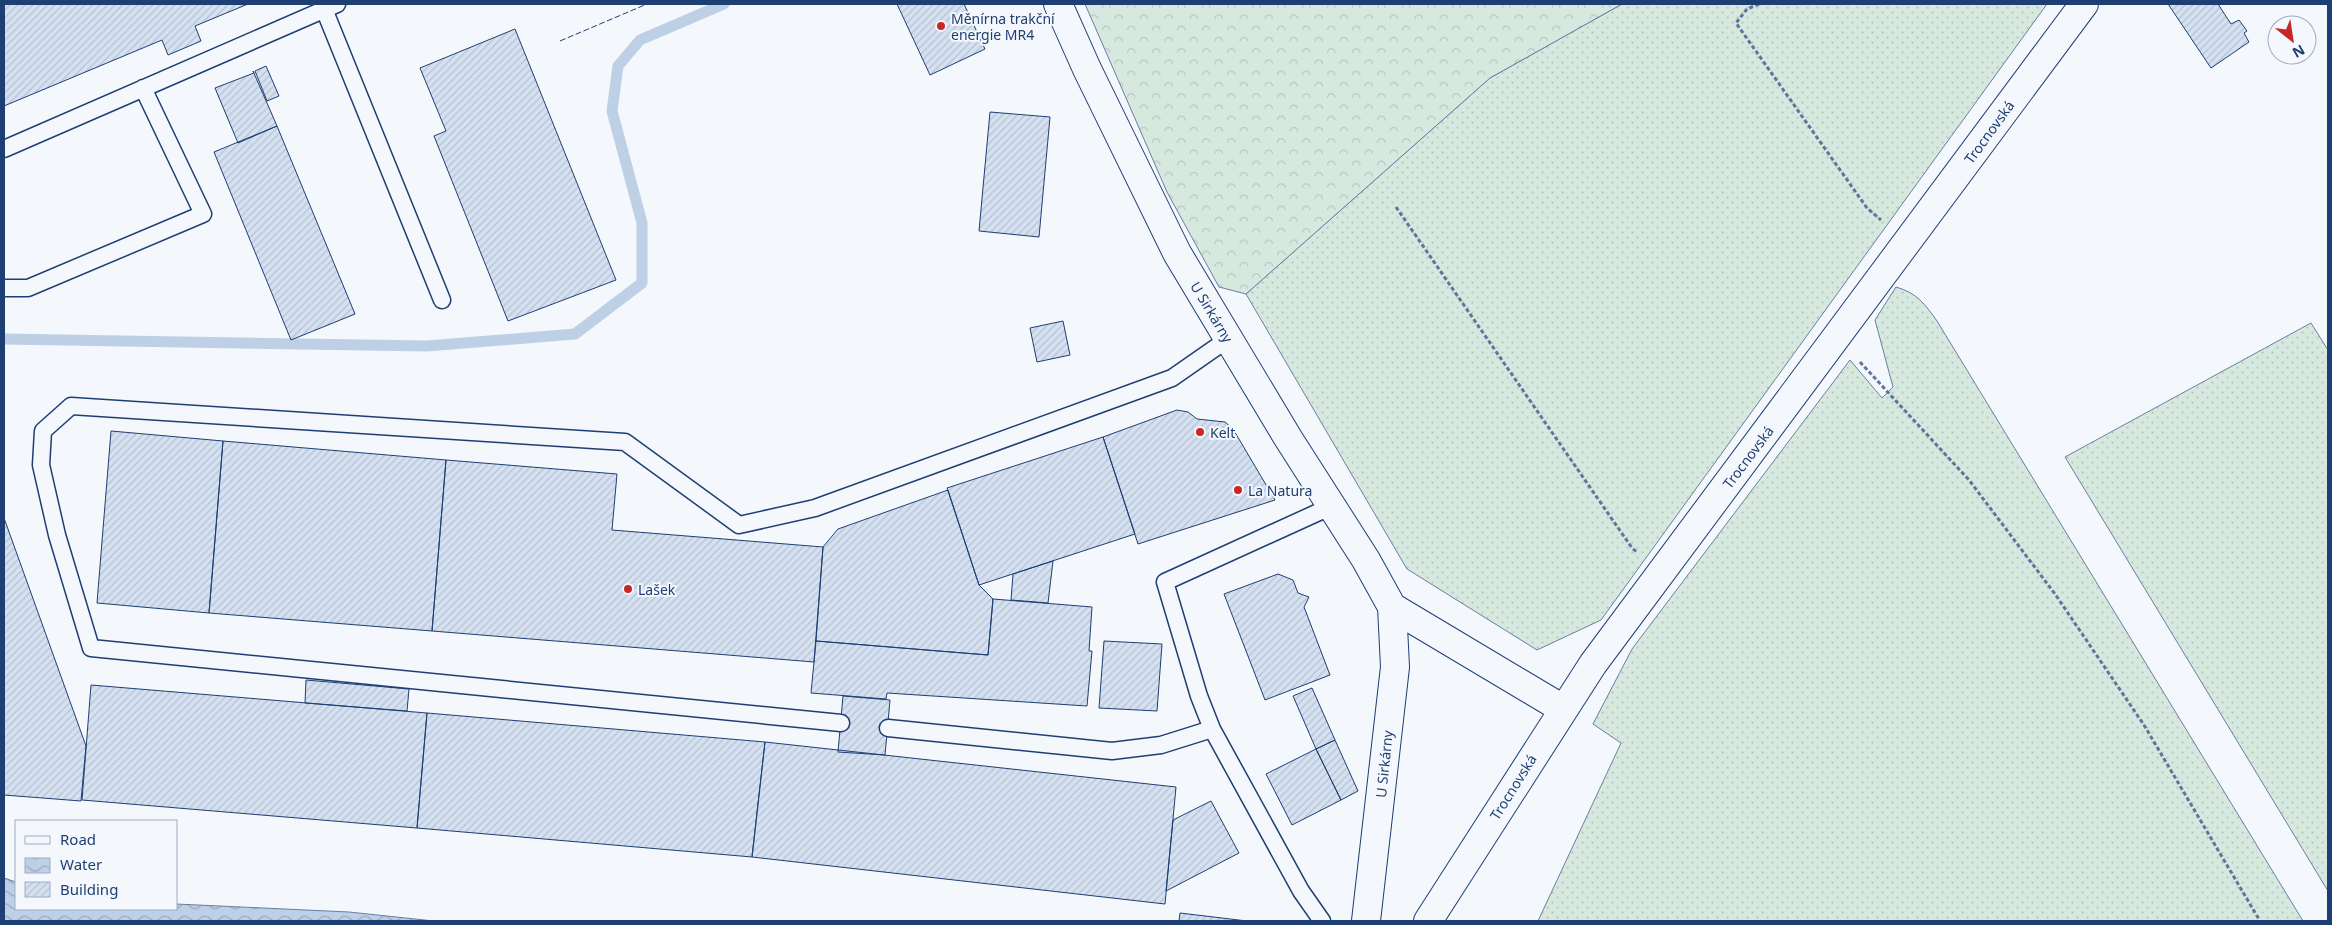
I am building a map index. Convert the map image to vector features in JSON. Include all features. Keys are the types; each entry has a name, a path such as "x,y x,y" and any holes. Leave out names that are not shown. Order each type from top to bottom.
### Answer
{"street":[{"name":"U Sirkárny","path":"1058,4 1087,69 1177,253 1288,438 1366,560 1392,607 1395,667 1366,921"},
{"name":"Trocnovská","path":"1428,921 1593,664 2084,4"},
{"path":"1392,607 1563,709"}],"lane":[{"path":"4,149 331,7 442,300"},
{"path":"4,288 28,288 203,214 143,88"},
{"path":"841,723 91,648 57,535 41,465 43,431 71,406 625,442 739,525 816,508 1172,378 1228,339"},
{"path":"1322,921 1301,891 1212,729 1199,696 1165,582 1332,506"},
{"path":"888,728 1112,752 1153,746 1212,729"}],"path":[{"path":"1759,4 1747,9 1736,23 1867,208 1907,244"},
{"path":"1396,207 1632,548 1665,569"},
{"path":"1837,338 1969,480 2055,594 2144,725 2260,921"}],"green space":[{"path":"1085,4 1622,4 1490,78 1246,294 1219,287 1167,192"},
{"path":"1622,4 2047,4 1601,620 1537,650 1407,569 1246,294 1490,78"},
{"path":"1896,287 1910,292 1920,300 1937,321 2303,921 1538,921 1621,743 1593,724 1632,649 1850,360 1882,398 1893,387 1875,320"},
{"path":"2311,323 2328,350 2328,891 2065,457"}],"water":[{"path":"4,878 15,882 15,910 178,910 178,904 349,912 434,921 4,921"}],"building":[{"path":"4,4 248,4 195,26 201,41 168,55 162,40 4,106"},
{"name":"Měnírna trakční energie MR4","path":"897,4 964,4 985,49 930,75"},
{"path":"2168,4 2218,4 2231,24 2239,20 2247,31 2244,33 2249,42 2211,68"},
{"path":"515,29 616,280 508,321 434,136 446,131 420,68"},
{"path":"266,66 279,96 267,101 255,71"},
{"path":"254,73 277,126 238,143 215,88"},
{"path":"990,112 1050,117 1039,237 979,231"},
{"path":"277,126 355,314 291,340 214,152"},
{"path":"1063,321 1070,355 1037,362 1030,328"},
{"path":"1177,410 1188,412 1197,419 1225,422 1233,429 1275,500 1138,544 1103,437"},
{"path":"111,431 223,441 209,613 97,603"},
{"path":"1103,437 1135,534 979,585 947,488"},
{"path":"223,441 446,460 432,631 209,613"},
{"name":"Lašek","path":"446,460 617,474 612,530 823,547 814,662 432,631"},
{"path":"948,490 979,585 993,599 988,655 816,641 823,547 838,529"},
{"path":"4,518 86,746 81,801 4,795"},
{"path":"1053,561 1048,603 1011,600 1013,574"},
{"path":"1278,574 1293,580 1298,593 1309,597 1304,607 1330,675 1265,700 1224,594"},
{"path":"993,599 1092,607 1089,651 1092,651 1087,706 887,693 886,699 811,693 816,641 988,655"},
{"path":"1104,641 1162,644 1157,711 1099,708"},
{"path":"306,680 409,689 407,711 305,703"},
{"path":"91,685 427,713 417,828 82,800"},
{"path":"1312,688 1335,740 1316,749 1293,696"},
{"path":"843,696 890,700 885,755 838,752"},
{"path":"427,713 765,742 752,857 417,828"},
{"path":"1335,740 1358,791 1341,800 1316,749"},
{"path":"765,742 1176,787 1165,904 752,857"},
{"path":"1316,749 1341,800 1292,825 1266,774"},
{"path":"1211,801 1239,853 1166,891 1173,820"},
{"path":"1180,913 1247,921 1179,921"}],"waterway":[{"path":"4,339 427,346 575,334 642,283 642,223 612,111 618,66 640,40 724,4"}],"fence":[{"path":"560,41 647,4"}],"place":[{"name":"Měnírna trakční energie MR4","path":"941,26"},
{"name":"Kelt","path":"1200,432"},
{"name":"La Natura","path":"1238,490"},
{"name":"Lašek","path":"628,589"}]}
